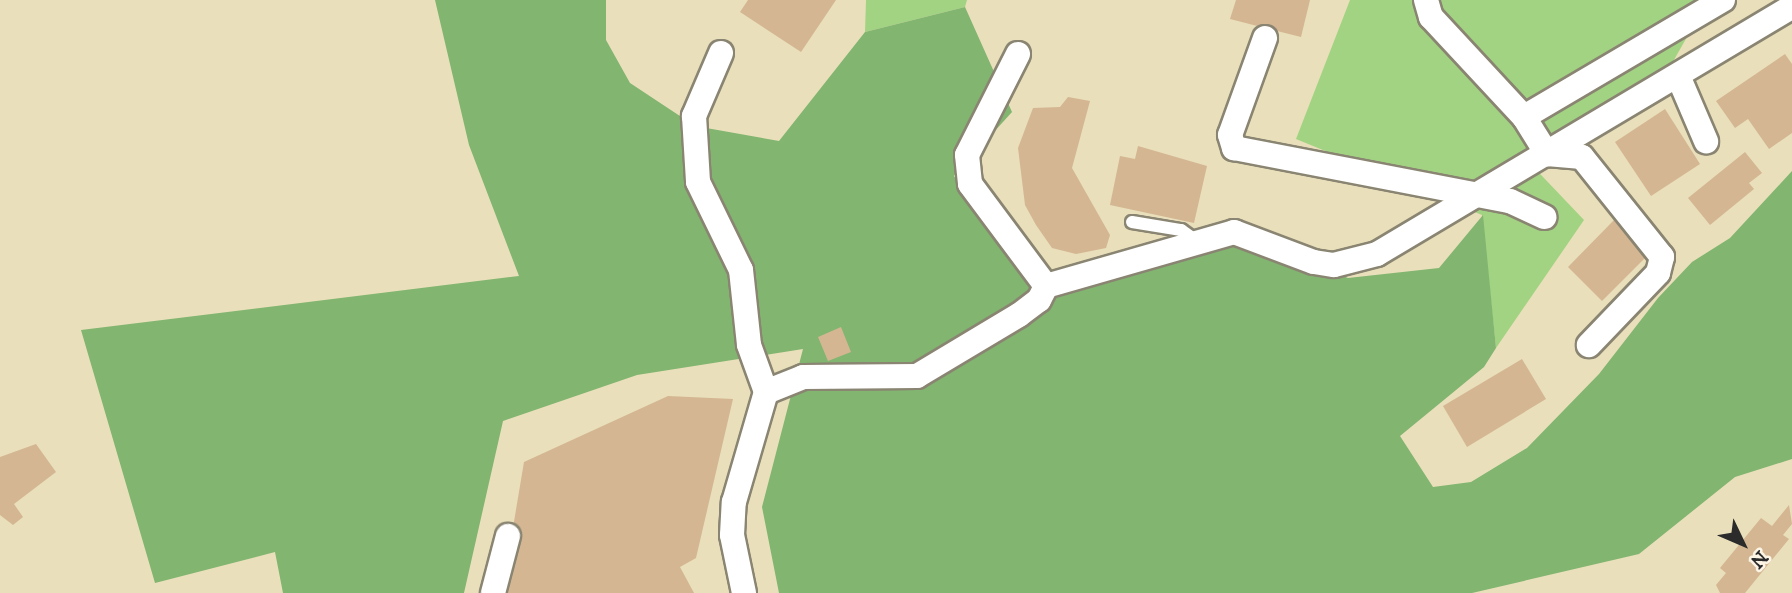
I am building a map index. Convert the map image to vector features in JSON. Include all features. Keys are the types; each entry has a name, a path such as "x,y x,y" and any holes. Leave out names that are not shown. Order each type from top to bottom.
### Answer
{"street":[{"path":"1426,0 1431,17 1524,117 1547,154"},
{"path":"1524,117 1723,0"},
{"path":"1046,286 1234,232 1334,265 1377,254 1478,198 1792,7"},
{"path":"1265,38 1230,135 1234,148 1478,198 1510,201 1544,217"},
{"path":"721,53 694,116 698,182 741,270 749,345 766,392 734,502 733,544 744,593"},
{"path":"1018,54 967,155 970,184 1046,286"},
{"path":"1679,78 1706,141"},
{"path":"1547,154 1582,157 1662,257 1658,273 1589,345"},
{"path":"766,392 803,377 917,376 1019,315 1040,300 1046,286"},
{"path":"493,593 508,536"}],"lane":[{"path":"1132,222 1181,230 1198,242"}],"green space":[{"path":"435,0 606,0 606,40 630,83 695,126 779,141 865,32 965,7 1012,112 954,176 1048,300 1251,238 1348,278 1439,268 1483,215 1496,348 1484,367 1400,436 1433,487 1471,482 1527,448 1599,374 1658,298 1692,262 1730,238 1792,171 1792,459 1735,477 1639,554 1472,593 779,593 762,507 803,349 637,375 503,421 464,593 283,593 275,552 155,583 81,330 519,276 469,145"},
{"path":"866,0 967,0 965,7 865,32"},
{"path":"1350,0 1708,0 1662,81 1523,156 1584,220 1496,348 1482,215 1296,139"}],"building":[{"path":"748,0 836,0 801,52 740,12"},
{"path":"1236,0 1310,0 1301,37 1230,19"},
{"path":"1785,54 1792,64 1792,133 1769,149 1748,119 1735,128 1716,101"},
{"path":"1068,97 1090,101 1072,168 1110,235 1106,248 1076,254 1052,248 1025,205 1018,148 1033,108 1060,107"},
{"path":"1665,109 1700,164 1651,196 1615,142"},
{"path":"1138,146 1207,166 1194,223 1110,205 1120,156 1135,159"},
{"path":"1745,152 1762,173 1749,183 1754,189 1710,225 1688,198"},
{"path":"1616,218 1646,257 1602,301 1568,267"},
{"path":"841,327 851,352 828,361 818,337"},
{"path":"1522,359 1546,399 1467,447 1443,406"},
{"path":"668,396 733,399 696,558 680,567 694,593 502,593 524,462"},
{"path":"36,444 56,472 14,504 23,517 13,525 0,515 0,457"},
{"path":"1789,505 1792,524 1783,535 1789,539 1745,593 1720,593 1716,585 1726,573 1720,568 1761,518 1772,526"}]}
